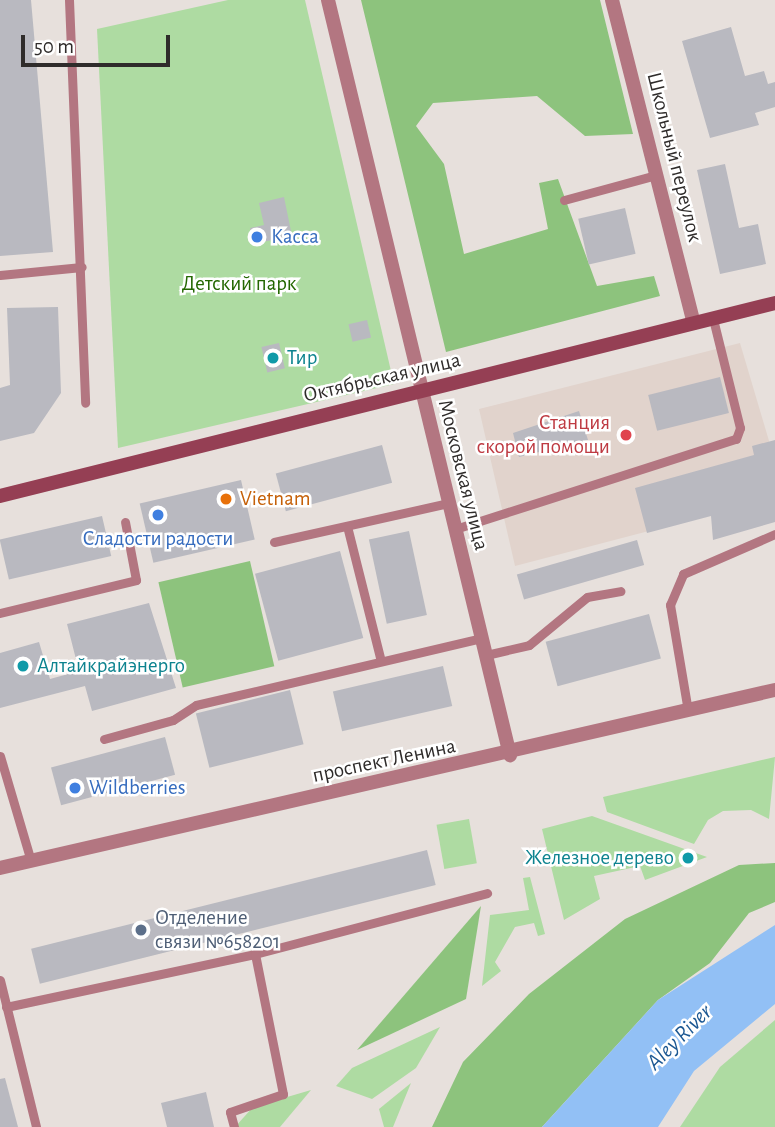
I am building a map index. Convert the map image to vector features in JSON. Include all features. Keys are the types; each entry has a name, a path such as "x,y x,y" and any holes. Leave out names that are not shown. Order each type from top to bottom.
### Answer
{"main road":[{"name":"Октябрьская улица","path":"0,496 775,303"}],"street":[{"name":"Московская улица","path":"328,0 510,755"},
{"name":"Школьный переулок","path":"612,0 694,323"},
{"name":"проспект Ленина","path":"0,868 510,755 775,690"}],"lane":[{"path":"69,0 82,267 85,403"},
{"path":"564,200 656,175"},
{"path":"0,275 82,267"},
{"path":"455,529 736,439 740,428 713,319"},
{"path":"274,542 449,503"},
{"path":"0,613 136,580 125,522"},
{"path":"347,526 381,662"},
{"path":"688,711 670,605 683,574 775,534"},
{"path":"486,655 529,645 587,597 620,591"},
{"path":"104,739 173,720 196,705 482,638"},
{"path":"0,756 31,861"},
{"path":"6,1007 255,954 487,893"},
{"path":"234,1127 230,1112 283,1094 255,954"},
{"path":"0,980 36,1127"}],"shaded area":[{"name":"Станция скорой помощи","path":"740,343 775,461 775,498 515,566 479,409"}],"green space":[{"name":"Детский парк","path":"228,0 305,0 394,384 118,448 97,29"},
{"path":"361,0 600,0 633,134 585,136 537,96 433,103 416,126 444,164 464,254 548,229 539,183 558,179 597,286 654,276 660,296 446,352"},
{"path":"250,561 274,666 183,687 158,582"},
{"path":"775,757 769,819 751,810 723,811 708,820 694,844 607,812 603,797"},
{"path":"592,816 707,857 645,880 640,866 594,876 600,899 564,920 542,829"},
{"path":"469,819 477,863 444,869 437,825"},
{"path":"775,863 775,902 749,913 710,963 658,1000 542,1127 432,1127 463,1062 529,994 625,919 739,865"},
{"path":"530,877 545,934 538,936 534,923 515,927 495,962 501,971 482,986 490,915 529,910 523,878"},
{"path":"481,906 466,999 357,1050"},
{"path":"775,1020 775,1127 680,1127 720,1067"},
{"path":"440,1027 416,1068 372,1099 336,1086 352,1068"},
{"path":"411,1083 393,1127 384,1127 379,1109"},
{"path":"311,1090 280,1127 235,1127 253,1107"}],"water":[{"name":"Aley River","path":"775,925 775,1004 694,1071 658,1127 542,1127 658,1000"}],"building":[{"path":"0,0 31,0 53,252 0,256"},
{"path":"731,27 745,76 764,71 768,84 775,82 775,107 755,113 759,125 710,138 682,41"},
{"path":"725,164 739,228 758,224 766,264 720,274 697,170"},
{"path":"284,197 292,236 253,244 250,228 264,225 259,203"},
{"path":"625,208 636,254 589,265 578,219"},
{"path":"58,307 61,393 34,433 0,441 0,388 10,385 7,308"},
{"path":"367,320 371,338 353,342 348,324"},
{"name":"Тир","path":"279,343 285,368 267,372 261,347"},
{"path":"720,377 729,413 657,431 648,395"},
{"path":"579,411 588,440 519,457 513,433"},
{"path":"775,440 775,522 713,540 711,516 647,533 635,488 754,455 752,446"},
{"path":"382,445 392,483 286,511 276,473"},
{"path":"241,480 255,539 153,563 140,503"},
{"path":"102,516 111,556 9,580 0,540"},
{"path":"409,531 427,615 387,624 369,540"},
{"path":"637,540 644,565 524,599 517,574"},
{"path":"340,551 363,638 278,661 255,574"},
{"path":"149,603 176,688 92,711 85,686 0,708 0,653 39,642 50,679 79,671 67,624"},
{"path":"649,614 661,658 558,686 546,642"},
{"path":"443,666 452,706 342,731 333,691"},
{"path":"290,690 304,744 209,768 196,713"},
{"path":"165,737 175,775 61,805 51,768"},
{"path":"427,850 436,885 40,984 31,949"},
{"path":"5,1078 18,1127 0,1127 0,1079"},
{"path":"206,1092 214,1127 167,1127 161,1103"}],"place":[{"name":"Касса","path":"257,237"},
{"name":"Тир","path":"273,358"},
{"name":"Станция скорой помощи","path":"626,435"},
{"name":"Vietnam","path":"226,499"},
{"name":"Сладости радости","path":"158,515"},
{"name":"Алтайкрайэнерго","path":"23,666"},
{"name":"Wildberries","path":"75,788"},
{"name":"Железное дерево","path":"688,858"},
{"name":"Отделение связи №658201","path":"141,930"}]}
